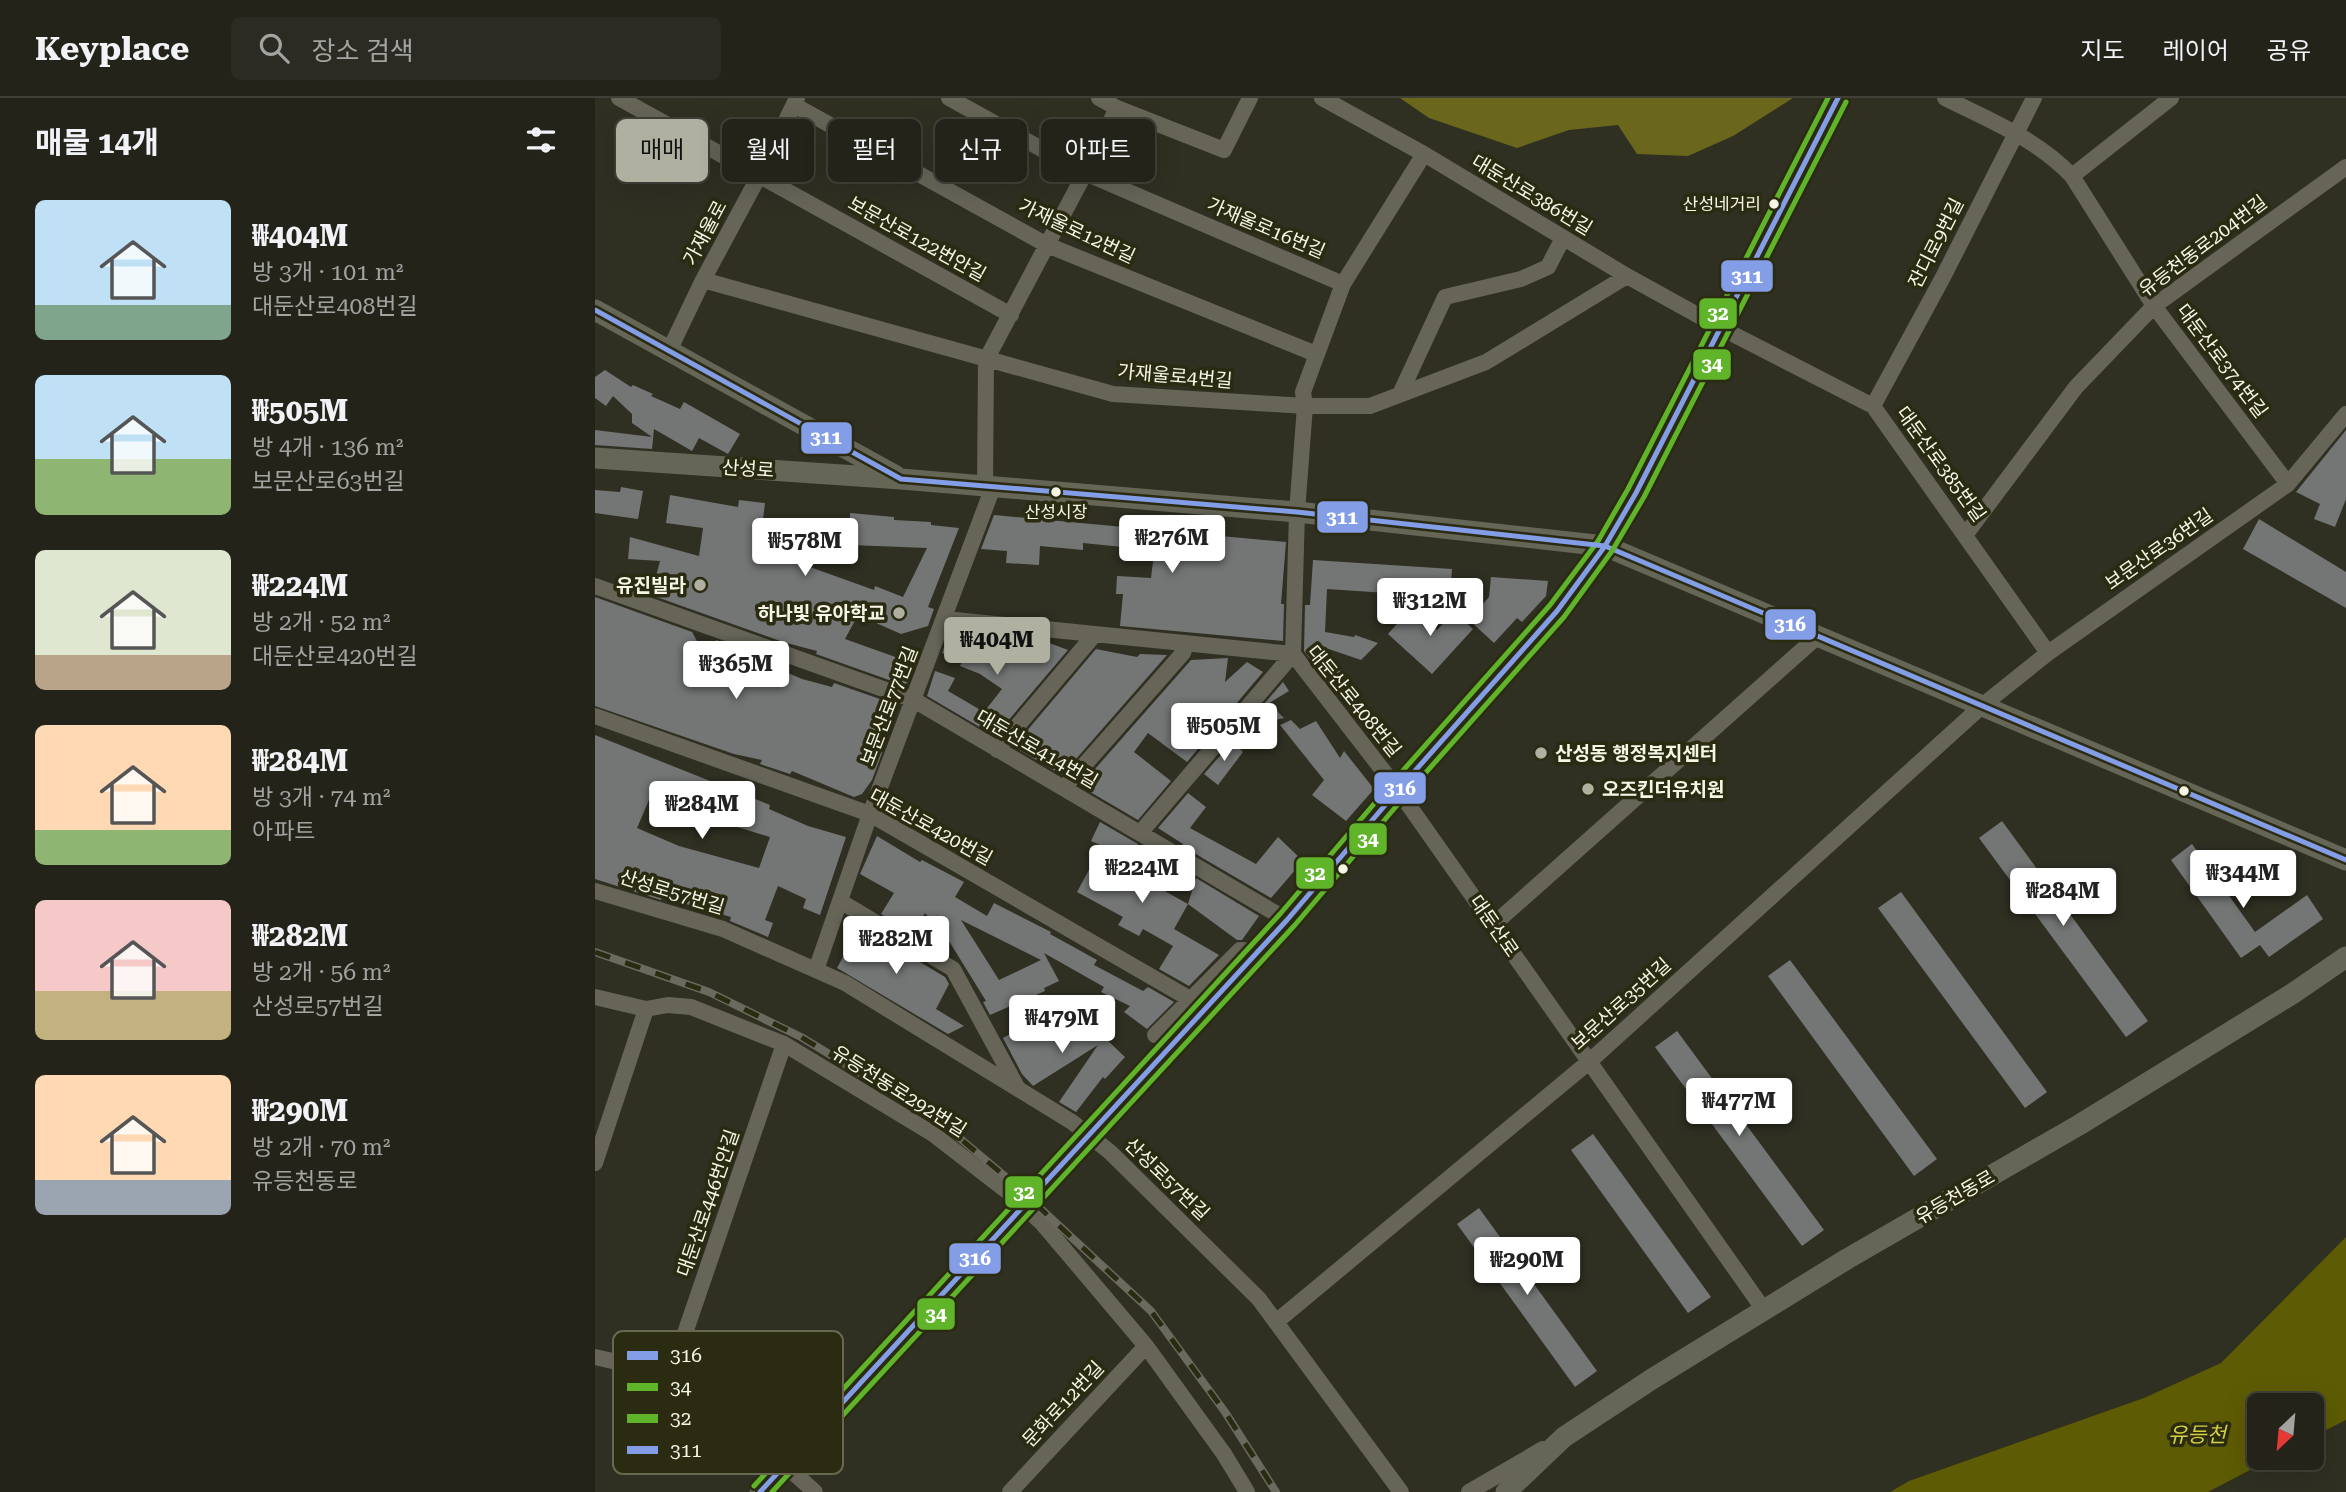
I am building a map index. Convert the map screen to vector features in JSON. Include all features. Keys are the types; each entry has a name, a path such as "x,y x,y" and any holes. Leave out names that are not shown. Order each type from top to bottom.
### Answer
{"main road":[{"path":"1100,1126 1287,920 1557,611 1605,546 1636,493 1838,98"},
{"path":"595,310 901,479"},
{"name":"산성로","path":"595,458 901,479 1297,512 1605,546 2346,860"},
{"name":"유등천동로","path":"1506,1492 1564,1437 1764,1310 2079,1125 2292,994 2346,957"},
{"path":"843,1402 1012,1219"},
{"path":"761,1492 777,1474"}],"street":[{"name":"보문산로122번안길","path":"619,98 722,155"},
{"name":"가재울로16번길","path":"949,98 1041,149"},
{"path":"1099,98 1117,108 1224,150 1250,98"},
{"name":"대둔산로386번길","path":"1322,98 1424,154 1563,239 1721,328"},
{"name":"대둔산로374번길","path":"1945,98 2016,133 2054,157 2072,176 2154,306 2288,484"},
{"name":"잔디로9번길","path":"1873,406 1942,279 2034,98"},
{"path":"2072,176 2171,98"},
{"name":"가재울로","path":"787,119 796,101"},
{"name":"가재울로12번길","path":"796,101 1047,245 1316,354"},
{"path":"1112,119 1117,108"},
{"path":"1140,833 1293,654 1303,392 1343,284 1424,154"},
{"name":"유등천동로204번길","path":"1966,534 2076,387 2154,306 2346,167"},
{"name":"가재울로","path":"669,351 756,182"},
{"name":"보문산로122번안길","path":"770,182 1011,315"},
{"path":"986,360 1080,182"},
{"name":"가재울로16번길","path":"1106,182 1343,284"},
{"path":"1399,394 1445,297 1521,279 1548,267 1563,239"},
{"name":"가재울로4번길","path":"703,281 1113,394 1304,406 1370,406 1486,362 1627,276"},
{"name":"대둔산로385번길","path":"1721,328 1873,406 2049,653"},
{"name":"보문산로77번길","path":"816,970 870,814 945,619 989,487 986,360"},
{"name":"보문산로36번길","path":"1983,705 2049,653 2288,484 2346,414"},
{"name":"대둔산로414번길","path":"595,586 914,700 1287,920"},
{"name":"대둔산로408번길","path":"945,619 1293,654 1398,790"},
{"path":"997,750 1095,634"},
{"path":"1493,925 1818,636"},
{"path":"1063,788 1183,653 1186,643"},
{"name":"보문산로35번길","path":"1276,1322 1590,1061 1983,705"},
{"name":"대둔산로420번길","path":"595,716 870,814 1190,999"},
{"name":"대둔산로","path":"1398,790 1764,1310"},
{"name":"산성로57번길","path":"595,891 723,929 845,983 1072,1122 1110,1152 1259,1299 1401,1492"},
{"path":"839,901 953,969 1018,1089"},
{"path":"1155,1035 1240,950 1259,951"},
{"name":"유등천동로292번길","path":"595,997 646,1009 668,1004 691,1007 784,1045 933,1134 1009,1192 1042,1223 1146,1346 1224,1454 1247,1492"},
{"path":"595,1163 646,1009"},
{"name":"대둔산로446번안길","path":"686,1331 784,1045"},
{"name":"문화로12번길","path":"1010,1492 1146,1346"},
{"path":"595,1357 613,1361"},
{"name":"유등천동로","path":"1469,1492 1564,1437"},
{"path":"795,1474 815,1492"}],"shaded area":[{"path":"1400,98 1793,98 1733,136 1688,156 1637,154 1618,125 1569,130 1517,148 1429,118"}],"water":[{"name":"유등천","path":"2346,1237 2346,1420 2324,1431 2324,1393 2247,1393 2247,1470 2250,1470 2208,1492 1890,1492 1909,1481 2144,1398 2221,1363"}],"building":[{"path":"605,370 631,387 633,385 680,409 684,402 740,434 728,454 699,438 692,451 654,429 652,449 595,445 595,430 652,437 632,423 632,414 613,396 606,406 595,398 595,377"},
{"path":"2346,430 2346,499 2335,527 2314,519 2320,504 2296,492"},
{"path":"621,487 643,491 638,519 595,513 595,490 620,492"},
{"path":"670,495 738,507 739,500 765,503 760,544 801,549 803,533 824,535 823,522 850,519 850,513 931,522 931,525 959,528 928,607 934,609 928,626 901,634 858,615 845,639 915,664 907,683 903,685 816,654 817,651 783,642 651,595 660,561 628,559 630,537 699,556 703,528 666,523","holes":["851,536 851,545 927,548 903,597 875,586 874,590 796,562"]},
{"path":"994,515 1286,542 1281,604 1284,604 1283,641 1120,626 1123,594 1116,594 1117,576 1151,578 1154,553 1152,550 1083,543 1083,550 1040,546 1039,565 1006,563 1007,551 981,549"},
{"path":"2259,519 2346,572 2346,608 2243,549"},
{"path":"1313,560 1452,569 1451,584 1418,582 1417,595 1327,589 1325,632 1355,635 1378,643 1361,660 1317,645 1343,674 1330,685 1304,651 1305,605 1310,605"},
{"path":"1491,577 1548,581 1546,596 1522,622 1517,618 1494,643 1469,620 1489,597"},
{"path":"595,597 692,632 709,663 716,640 774,661 772,666 802,679 832,687 834,683 897,705 880,743 885,745 872,780 862,794 854,797 792,771 790,774 760,764 762,760 734,754 595,706"},
{"path":"1412,607 1437,630 1454,612 1473,629 1432,674 1388,634"},
{"path":"1010,636 1021,637 1041,645 1044,641 1068,650 995,736 927,696 935,671 955,678 948,691 984,712 1002,689 980,674 960,666 962,662 942,653 946,642 954,639 989,644 990,641 1005,652"},
{"path":"1096,649 1137,657 1140,654 1167,655 1062,775 1015,745"},
{"path":"1228,658 1225,682 1247,662 1263,672 1187,762 1148,733 1134,752 1171,781 1138,820 1080,786 1191,660"},
{"path":"1283,682 1289,691 1269,703 1284,718 1244,727"},
{"path":"1291,720 1300,729 1316,721 1340,758 1344,751 1374,789 1346,821 1312,795 1324,780 1280,725"},
{"path":"595,735 770,805 769,809 808,826 846,837 820,915 803,908 806,899 778,886 765,920 773,923 768,937 730,921 731,917 662,897 661,900 595,879","holes":["649,800 770,837 759,868 679,846 637,828"]},
{"path":"1233,741 1243,752 1218,785 1204,774"},
{"path":"1188,793 1206,807 1190,828 1256,864 1278,837 1303,861 1271,898 1182,846 1183,844 1158,828"},
{"path":"2002,821 2148,1021 2126,1037 1979,838"},
{"path":"1100,822 1138,844 1125,869 1188,904 1174,929 1219,955 1189,986 1159,969 1173,946 1143,929 1139,936 1118,925 1123,917 1077,892 1102,846 1091,841"},
{"path":"877,836 920,862 922,860 964,882 955,897 987,916 994,903 1051,932 1050,934 1097,960 1094,965 1143,991 1148,987 1174,1002 1147,1029 1124,1012 1130,1006 1101,992 1104,987 1044,953 1059,981 1044,988 1045,991 990,1015 983,1002 986,1001 949,941 945,943 935,917 931,920 925,913 913,933 881,914 894,893 860,874","holes":["961,920 1041,960 999,980"]},
{"path":"2192,844 2255,932 2307,895 2323,919 2269,957 2260,945 2241,958 2171,860"},
{"path":"1196,878 1259,916 1242,940 1237,940 1188,904"},
{"path":"1901,892 2047,1092 2025,1108 1878,908"},
{"path":"850,920 945,977 949,984 936,1009 964,1026 948,1034 837,968 853,939 843,933"},
{"path":"1790,960 1937,1159 1914,1176 1768,976"},
{"path":"1056,1009 1065,1026 1072,1021 1105,1038 1125,1057 1105,1079 1103,1077 1076,1112 1059,1102 1098,1045 1033,1086 1022,1074 1003,1038"},
{"path":"1677,1031 1824,1230 1802,1246 1655,1047"},
{"path":"1593,1134 1711,1297 1688,1313 1571,1150"},
{"path":"1479,1208 1597,1371 1575,1387 1457,1224"}],"tunnel":[{"path":"1012,1219 1099,1126"}],"railway":[{"path":"595,952 709,992 801,1037 938,1120 1013,1183 1151,1311 1225,1412 1276,1492"}],"transit line":[{"name":"32","path":"843,1389 1280,914 1550,605 1598,541 1628,489 1828,98"},
{"name":"311","path":"1605,546 1636,493 1838,98"},
{"name":"34","path":"843,1415 1294,926 1564,617 1612,551 1644,497 1846,102"},
{"name":"311","path":"595,310 901,479 1297,512 1605,546"},
{"name":"316","path":"1605,546 2346,860"},
{"name":"316","path":"843,1402 1287,920 1557,611 1605,546"},
{"name":"32","path":"754,1486 765,1474"},
{"name":"316","path":"760,1492 777,1474"},
{"name":"34","path":"772,1492 789,1474"}],"place":[{"name":"산성네거리","path":"1774,204"},
{"name":"산성시장","path":"1056,492"},
{"name":"유진빌라","path":"700,585"},
{"name":"하나빛 유아학교","path":"899,613"},
{"name":"산성동 행정복지센터","path":"1541,753"},
{"name":"오즈킨더유치원","path":"1588,789"}]}
